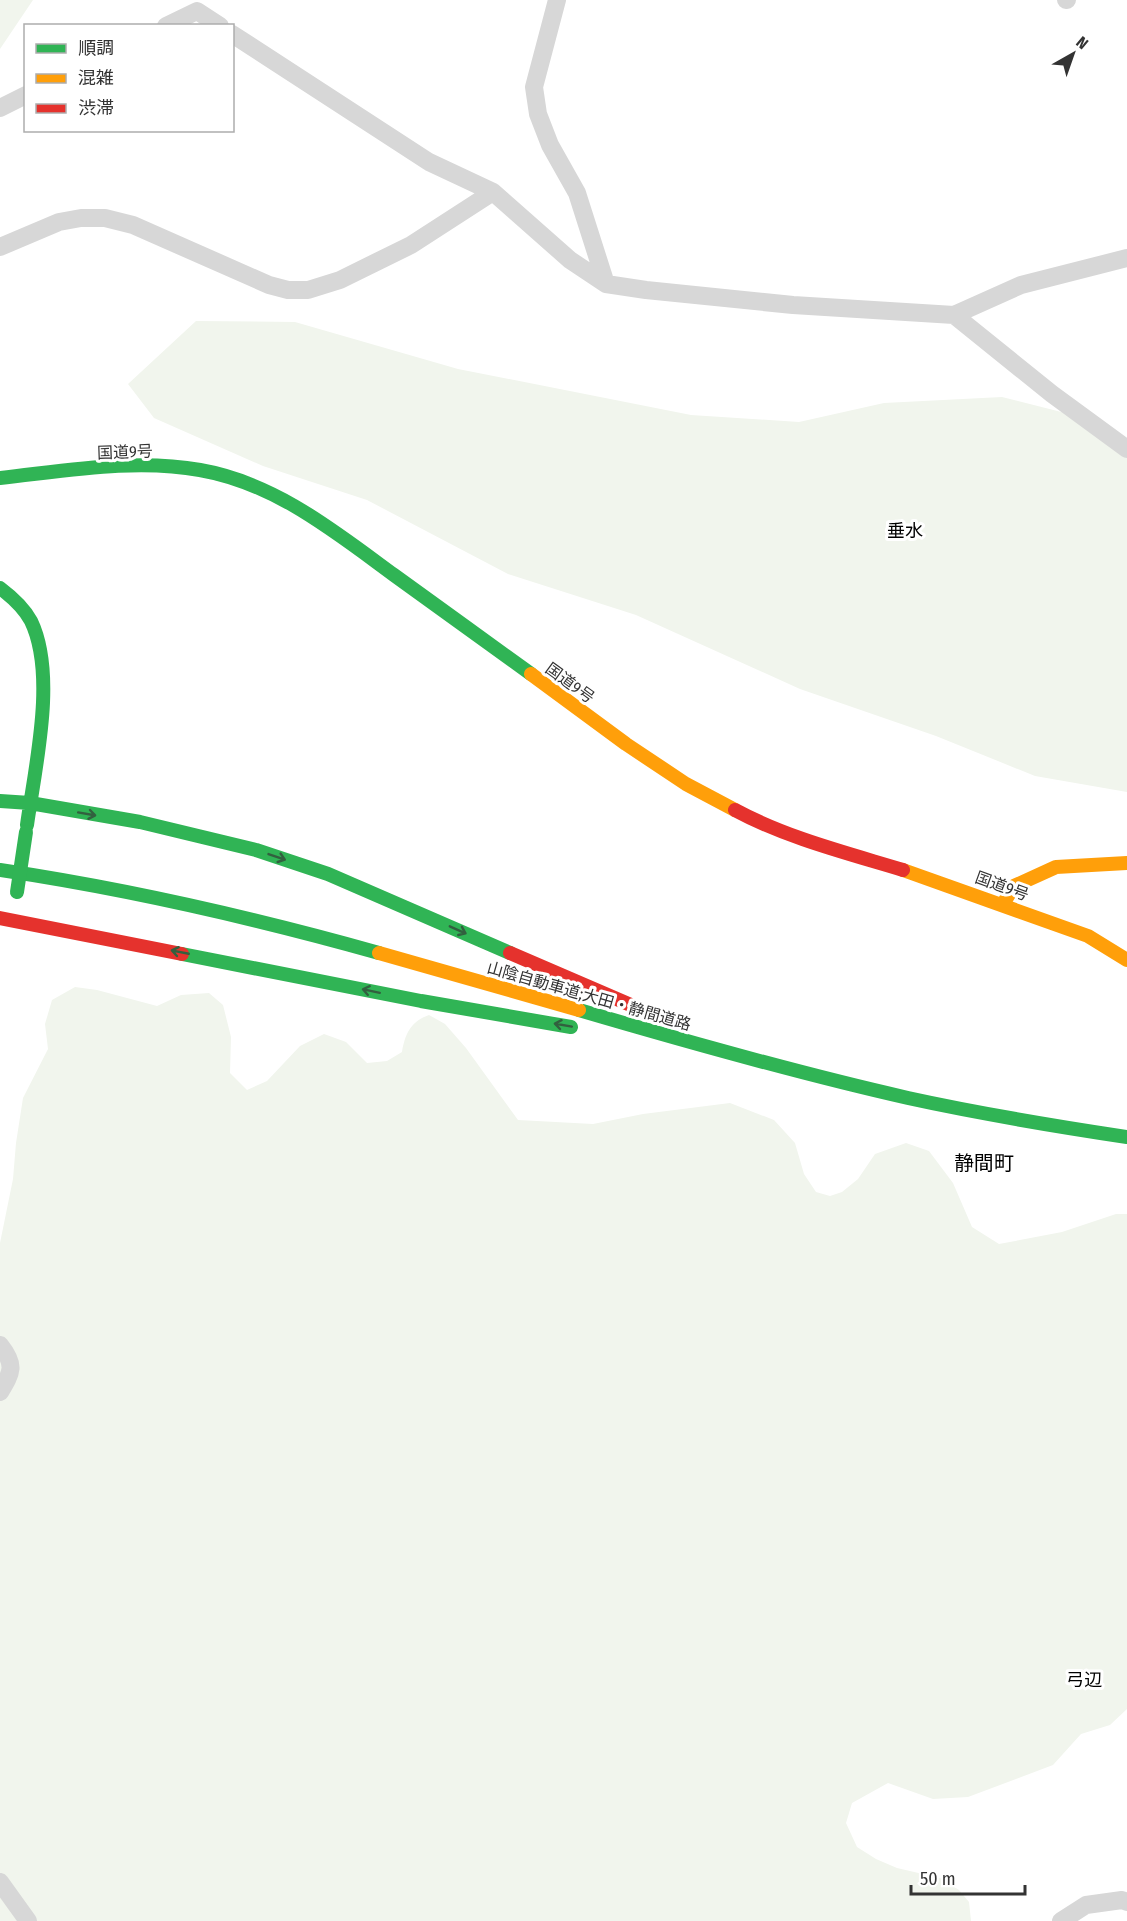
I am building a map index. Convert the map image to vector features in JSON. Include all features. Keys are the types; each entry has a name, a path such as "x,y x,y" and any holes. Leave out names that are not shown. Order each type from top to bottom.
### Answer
{"main road":[{"name":"国道9号","path":"0,478 126,466 169,468 223,475 273,494 316,518 626,744 686,784 750,818 827,847 1004,904 1088,936 1127,960"},
{"path":"0,588 13,597 32,622 41,649 43,682 41,723 17,891 5,918 421,1001 584,1029"},
{"path":"0,801 30,803 196,834 318,870 658,1016"},
{"path":"1004,904 1014,886 1056,867 1127,864"},
{"name":"山陰自動車道;大田・静間道路","path":"0,870 45,876 187,904 368,949 724,1052 777,1065 1001,1117 1127,1137"},
{"path":"679,1025 777,1065"},
{"path":"607,1033 724,1052"}],"street":[{"path":"557,0 534,87 538,114 550,145 577,193 606,284"},
{"path":"170,24 197,10 217,24"},
{"path":"234,35 429,162 493,192 570,260 606,284 793,305 954,315 1021,285 1127,258"},
{"path":"0,108 24,96"},
{"path":"0,247 59,222 81,218 105,218 133,225 269,285 288,290 308,290 340,280 411,245 493,192"},
{"path":"954,315 1052,394 1127,449"},
{"path":"0,1345 11,1360 10,1374 0,1392"},
{"path":"0,1882 28,1921"},
{"path":"1061,1921 1086,1905 1122,1900 1127,1902"}],"shaded area":[{"path":"0,0 33,0 0,49"},
{"path":"196,321 295,322 458,369 691,415 799,422 884,403 1002,397 1081,417 1127,444 1127,792 1035,776 936,736 800,689 636,615 508,574 367,500 263,466 154,418 128,384"},
{"path":"75,987 97,990 157,1006 181,995 209,993 223,1005 231,1037 230,1073 247,1090 267,1081 300,1046 324,1034 346,1042 367,1063 387,1061 402,1052 407,1034 413,1025 429,1015 445,1024 466,1048 518,1120 593,1124 643,1114 730,1103 774,1120 795,1143 804,1174 816,1192 830,1196 842,1192 858,1179 875,1154 906,1143 929,1151 953,1183 972,1227 999,1244 1062,1232 1116,1214 1127,1214 1127,1709 1110,1725 1081,1734 1053,1765 968,1797 933,1799 888,1783 852,1803 846,1823 857,1847 876,1859 897,1868 940,1878 959,1890 969,1902 971,1921 0,1921 0,1243 13,1179 23,1098 48,1049 45,1024 52,1000"}],"traffic: fast":[{"path":"0,478 125,465 175,467 227,476 279,497 303,511 531,674"},
{"path":"0,588 17,603 31,621 39,643 42,668 42,722 27,825"},
{"path":"0,801 30,803 140,822 256,850 328,874 510,953"},
{"path":"17,892 26,832"},
{"path":"0,870 96,886 191,906 379,953"},
{"path":"182,954 421,1001 571,1027"},
{"path":"579,1010 743,1057 908,1098 1127,1137"}],"traffic: slow":[{"path":"531,674 626,744 686,784 735,810"},
{"path":"1003,904 1014,886 1056,867 1127,863"},
{"path":"903,870 1088,936 1127,960"},
{"path":"379,953 579,1010"}],"traffic: jam":[{"path":"735,810 796,837 903,870"},
{"path":"0,918 182,954"},
{"path":"510,953 640,1009"}],"district":[{"name":"垂水","path":"905,531"},
{"name":"静間町","path":"984,1163"},
{"name":"弓辺","path":"1084,1680"}]}
